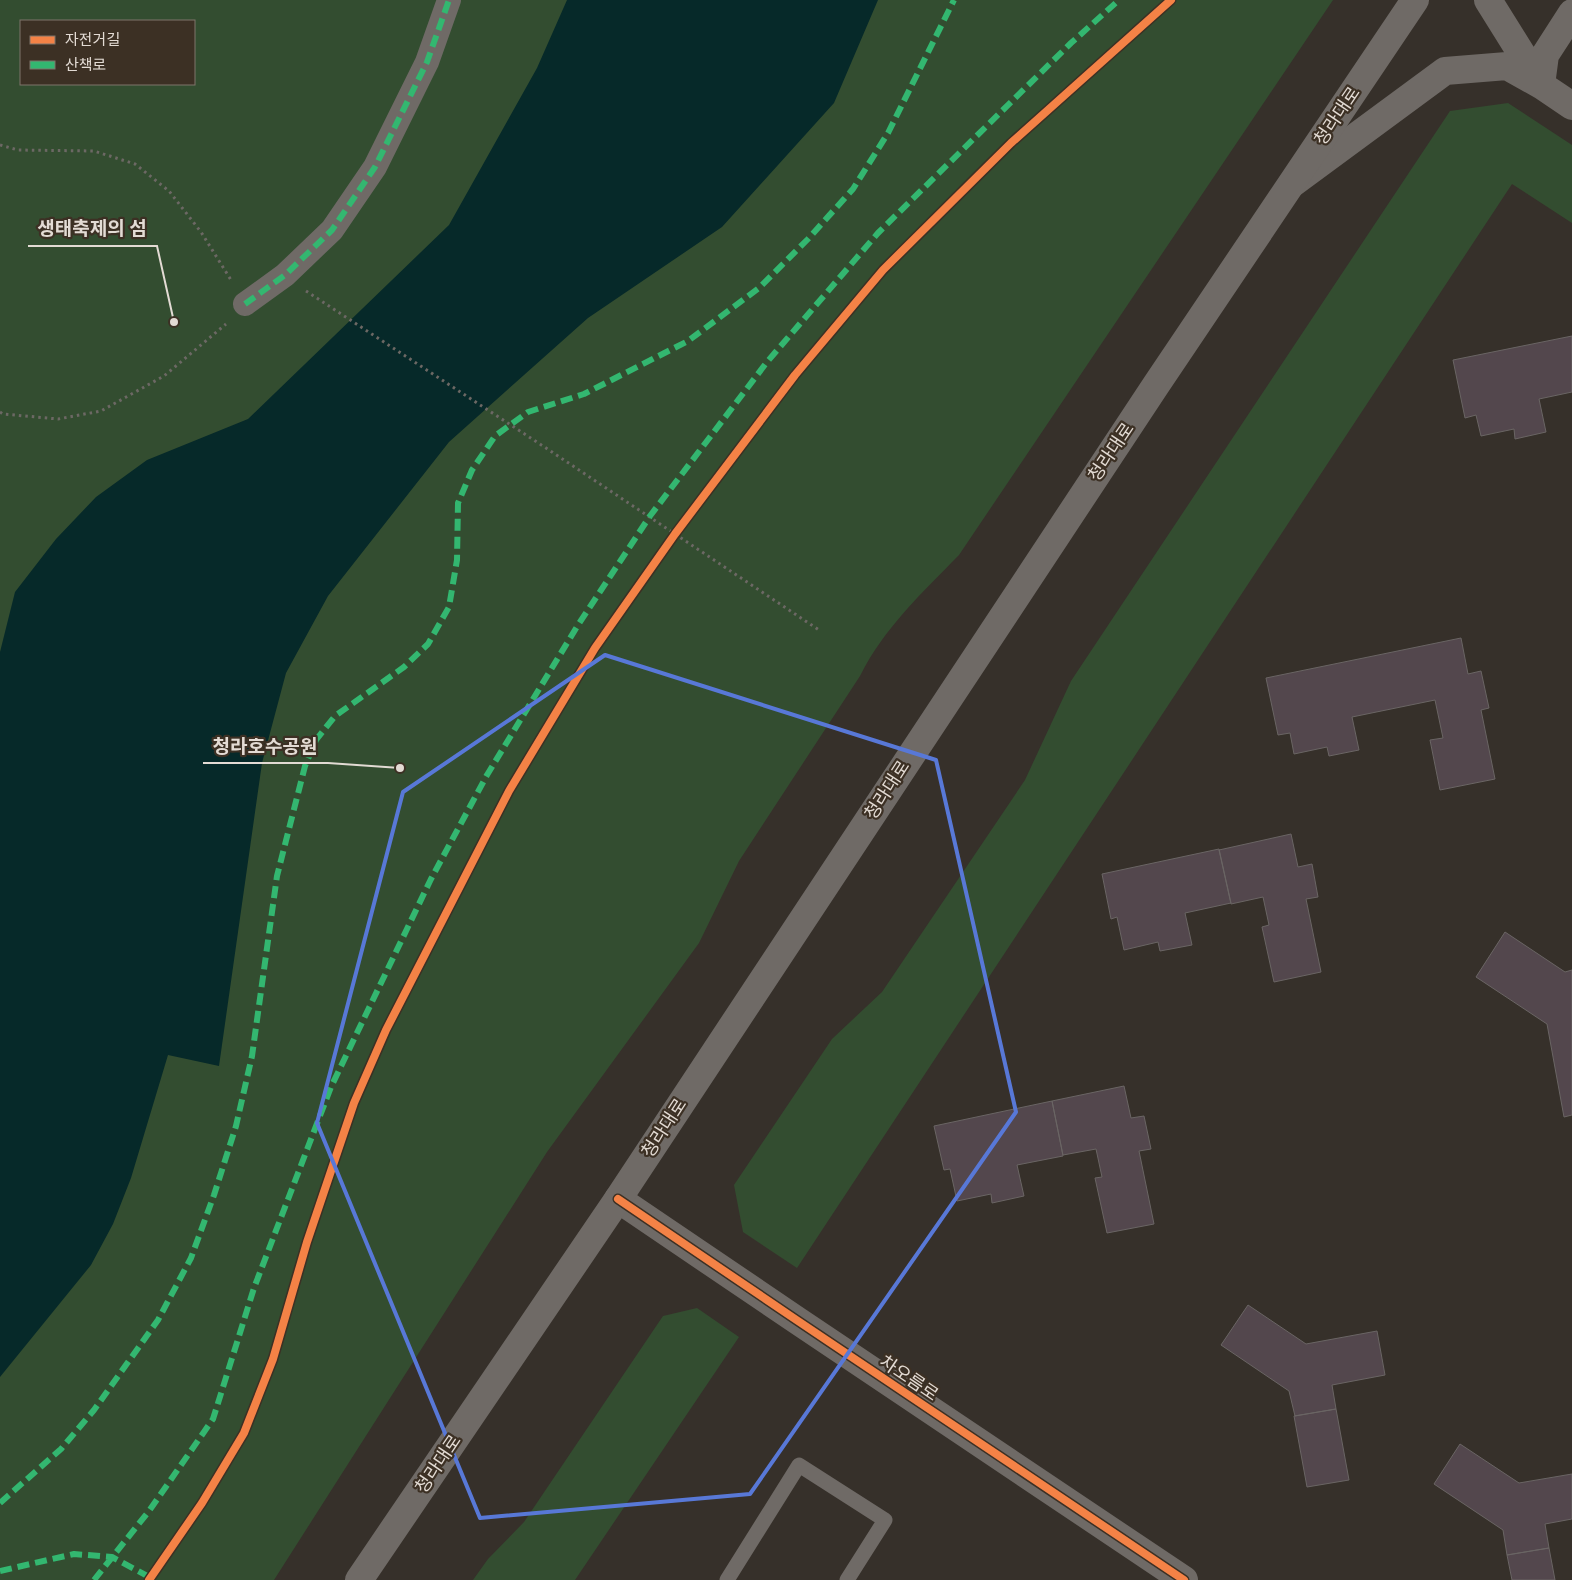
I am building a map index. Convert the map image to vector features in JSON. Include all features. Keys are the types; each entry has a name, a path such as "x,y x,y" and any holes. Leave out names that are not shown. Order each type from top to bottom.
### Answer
{"main road":[{"name":"청라대로","path":"360,1580 618,1199 1079,501 1415,0"},
{"path":"1488,0 1541,85"},
{"path":"1541,85 1545,55 1572,13"},
{"path":"1292,184 1445,71 1507,66 1541,85 1572,106"},
{"name":"차오름로","path":"618,1199 798,1322 1184,1580"}],"street":[{"path":"246,304 285,275 332,230 359,190 375,166 427,62 449,0"}],"lane":[{"path":"727,1580 799,1465 885,1520 846,1580"}],"path":[{"path":"0,145 18,150 94,151 135,164 169,191 201,232 246,304"},
{"path":"311,294 819,630"},
{"path":"0,412 3,414 58,420 101,411 164,376 224,327"},
{"path":"670,542 681,526"}],"highlighted area":[{"path":"605,655 936,760 1016,1112 750,1494 480,1518 317,1123 403,792"}],"green space":[{"path":"0,0 1333,0 959,555 918,597 880,642 860,676 739,861 699,943 547,1152 274,1580 0,1580"},
{"path":"1508,103 1572,145 1572,223 1512,184 797,1268 743,1232 734,1185 832,1039 882,992 1025,780 1071,681 1450,111"},
{"path":"697,1308 739,1337 575,1580 473,1580 488,1559 524,1522 663,1316"}],"water":[{"path":"567,0 878,0 834,103 722,227 588,318 449,442 328,596 286,673 262,763 219,1066 168,1055 131,1178 113,1224 91,1265 0,1377 0,652 15,592 56,539 96,497 147,460 248,419 449,225 537,68"}],"building":[{"path":"1572,336 1572,392 1539,399 1546,432 1515,439 1514,429 1481,436 1476,415 1465,418 1453,360"},
{"path":"1461,638 1468,674 1481,671 1489,708 1481,710 1495,779 1440,790 1430,740 1443,738 1435,700 1352,717 1359,750 1329,756 1327,747 1294,754 1290,733 1278,735 1266,678"},
{"path":"1291,834 1298,867 1312,864 1318,897 1306,899 1321,972 1274,982 1262,927 1269,925 1263,897 1231,904 1219,850"},
{"path":"1219,849 1231,903 1185,913 1192,945 1160,951 1158,942 1124,950 1117,917 1111,919 1102,874"},
{"path":"1505,932 1565,972 1572,970 1572,1115 1564,1117 1547,1024 1476,977"},
{"path":"1124,1086 1131,1118 1144,1116 1151,1149 1139,1151 1154,1224 1107,1233 1095,1178 1102,1177 1096,1149 1063,1155 1052,1101"},
{"path":"1052,1101 1063,1156 1017,1165 1024,1196 992,1203 991,1194 957,1201 950,1169 944,1170 934,1126"},
{"path":"1248,1305 1306,1344 1377,1331 1385,1375 1332,1385 1336,1409 1295,1416 1289,1391 1221,1345"},
{"path":"1336,1409 1349,1480 1307,1487 1294,1416"},
{"path":"1460,1444 1519,1483 1572,1474 1572,1519 1545,1524 1549,1548 1507,1555 1503,1530 1434,1484"},
{"path":"1549,1548 1555,1580 1512,1580 1507,1555"}],"marked path":[{"path":"245,304 285,275 332,230 375,167 427,62 449,0"},
{"path":"0,1503 61,1449 94,1410 158,1320 191,1258 236,1126 252,1056 277,876 305,766 316,740 335,716 404,667 428,644 449,607 457,560 458,503 472,470 495,436 528,412 584,394 688,341 759,288 808,239 853,189 888,133 954,0"},
{"path":"94,1580 149,1511 213,1419 254,1288 331,1087 431,879 487,775 578,625 650,516 767,362 878,233 1071,43 1119,0"},
{"path":"0,1571 74,1554 112,1557 155,1580"}],"cycle path":[{"path":"149,1580 202,1503 244,1433 273,1359 307,1242 354,1103 386,1030 509,791 595,648 675,534 795,375 883,270 1011,143 1171,0"},
{"path":"618,1199 1184,1580"}],"place":[{"name":"생태축제의 섬","path":"174,322"},
{"name":"청라호수공원","path":"400,768"}]}
